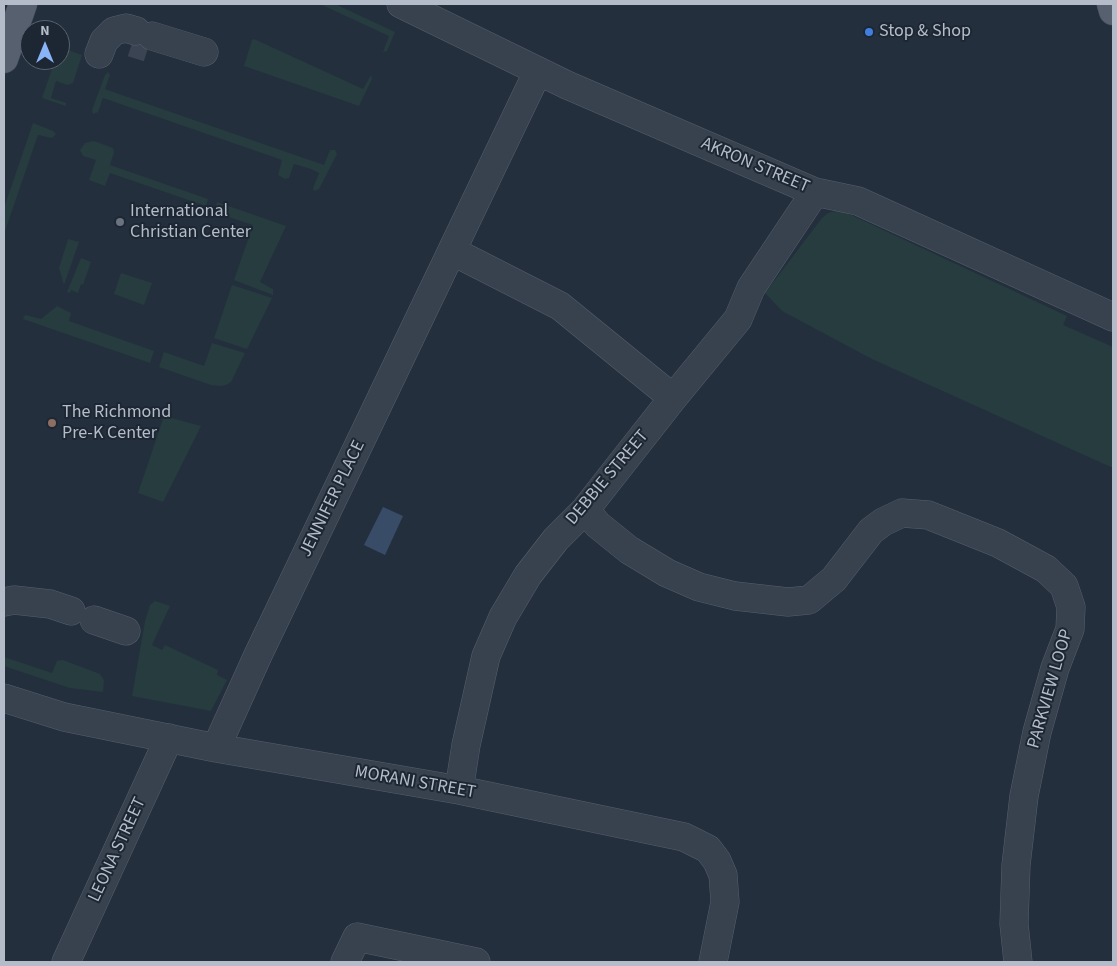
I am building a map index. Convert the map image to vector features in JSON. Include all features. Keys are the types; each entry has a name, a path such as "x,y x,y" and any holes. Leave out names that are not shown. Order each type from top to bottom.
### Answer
{"main road":[{"path":"4,59 23,4"},
{"path":"1111,4 1113,11"}],"street":[{"name":"AKRON STREET","path":"417,7 567,85 815,192 858,200 1113,318"},
{"path":"129,41 201,58"},
{"name":"JENNIFER PLACE","path":"216,748 258,655 538,71"},
{"name":"DEBBIE STREET","path":"459,790 466,745 486,656 503,617 528,575 556,539 585,510 738,319 751,288 815,192"},
{"path":"452,251 560,306 673,398"},
{"name":"PARKVIEW LOOP","path":"585,510 598,525 629,550 667,573 699,587 735,596 788,602 809,600 834,579 871,531 883,522 902,513 928,515 998,543 1046,569 1064,586 1071,607 1070,629 1055,668 1037,732 1024,796 1016,865 1014,924 1018,962"},
{"path":"4,602 14,600 50,604 126,631"},
{"name":"MORANI STREET","path":"4,698 64,717 216,748 459,790 684,837 708,849 717,861 723,875 725,902 713,962"},
{"name":"LEONA STREET","path":"66,962 170,738"},
{"path":"345,962 357,938 476,962"}],"green space":[{"path":"320,4 335,4 395,32 387,51 383,52 389,36"},
{"path":"254,39 363,89 371,75 372,79 359,106 244,66 252,40"},
{"path":"70,51 82,55 73,83 67,85 56,81 51,98 66,103 66,106 42,98 52,70 70,70"},
{"path":"108,72 110,75 105,89 113,92 324,165 330,150 335,150 337,154 319,189 314,191 313,188 319,173 311,169 294,164 289,178 285,179 278,175 282,160 103,98 98,112 93,114 92,110 105,75"},
{"path":"33,123 56,134 52,138 38,135 4,234 4,208"},
{"path":"94,141 113,148 114,152 110,165 208,199 206,206 110,173 105,186 89,180 96,160 83,156 80,150 85,143"},
{"path":"217,202 286,226 260,282 273,289 273,295 234,280 253,225 214,212"},
{"path":"836,211 845,212 1067,316 1063,325 1113,347 1113,468 872,359 782,311 765,293 822,218 828,213"},
{"path":"68,239 79,242 64,285 59,268"},
{"path":"81,258 91,262 83,285 81,284 78,293 71,290 70,293 67,292"},
{"path":"121,273 152,283 144,305 114,294"},
{"path":"232,285 272,298 247,349 214,338"},
{"path":"57,306 71,313 69,321 154,351 150,363 23,319 25,315 41,319"},
{"path":"212,343 245,353 231,382 228,384 222,386 211,385 159,367 164,352 204,366"},
{"path":"164,416 201,426 163,502 138,493"},
{"path":"155,601 170,606 152,645 162,650 165,645 218,670 217,675 227,680 211,711 132,696 145,621 150,605"},
{"path":"4,657 52,673 57,661 63,660 100,674 104,680 103,692 70,688 4,666"}],"water":[{"path":"383,507 403,516 385,555 364,545"}],"tunnel":[{"path":"132,43 148,48"}],"place":[{"name":"Stop & Shop","path":"869,32"},
{"name":"International Christian Center","path":"120,222"},
{"name":"The Richmond Pre-K Center","path":"52,423"}]}
